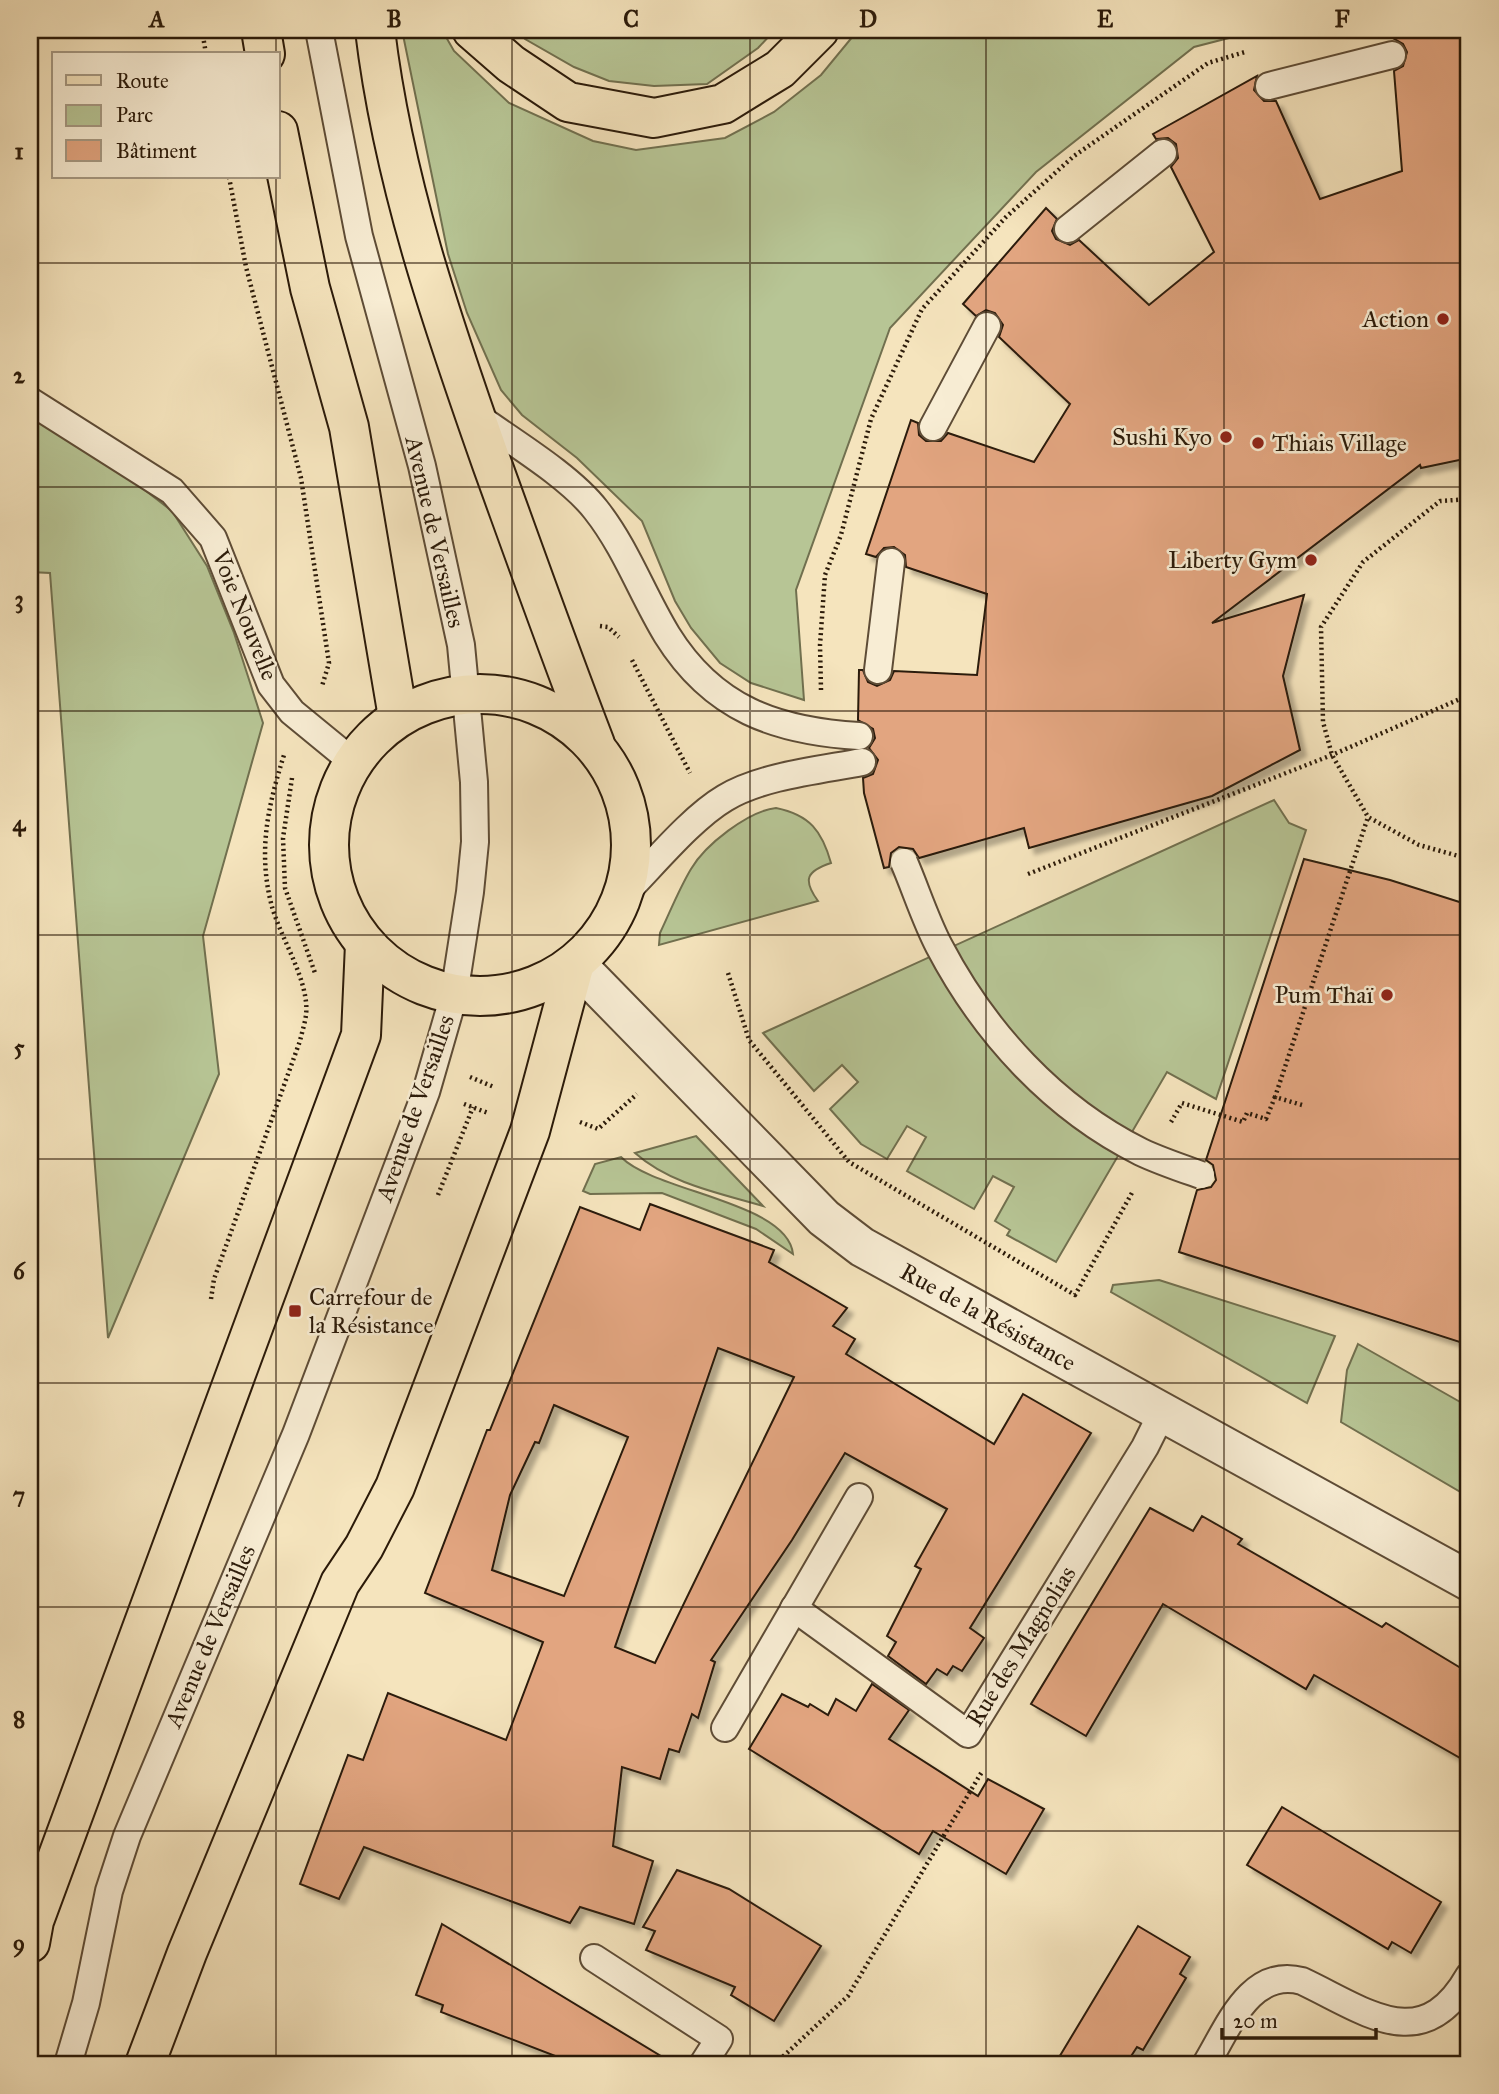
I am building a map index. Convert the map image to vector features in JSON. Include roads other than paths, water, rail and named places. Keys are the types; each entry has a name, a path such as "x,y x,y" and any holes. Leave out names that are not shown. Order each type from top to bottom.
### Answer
{"main road":[{"path":"261,30 265,52"},
{"path":"375,30 396,163 430,283 551,633 595,746 617,779 629,817 631,856 623,895 603,932 575,962 529,988 502,994 454,995 403,975 383,962 365,944 344,912 331,874 328,835 336,797 353,762 373,737 398,717 431,701 466,693 502,694 537,704 569,721 595,746"},
{"path":"472,30 511,64 568,102 654,118 723,104 780,69 819,30"},
{"path":"280,141 310,289 349,427 398,717"},
{"path":"30,1943 34,1921 361,1035 365,944"},
{"path":"145,2064 187,1953 340,1583 363,1547 395,1486 530,1132 575,962"}],"street":[{"name":"Rue de la Résistance","path":"575,962 824,1218 862,1247 1469,1581"}],"lane":[{"name":"Avenue de Versailles","path":"68,2064 86,2003 109,1891 127,1836 296,1434 426,1092 454,995 475,842 474,782 457,621 422,466 359,236 318,30"},
{"path":"1269,86 1392,55"},
{"path":"1068,229 1163,153"},
{"path":"933,427 987,326"},
{"name":"Voie Nouvelle","path":"30,401 172,491 213,538 271,685 292,712 353,762"},
{"path":"474,414 567,482 595,508 614,537 668,636 707,685 735,706 771,722 821,734 861,749 727,796 709,810 623,895"},
{"path":"878,670 891,562"},
{"path":"904,862 939,944 979,1014 1034,1076 1083,1116 1141,1152 1201,1175"},
{"name":"Rue des Magnolias","path":"794,1608 968,1734 1145,1447 1162,1413"},
{"path":"725,1728 859,1497"},
{"path":"594,1958 719,2039 703,2064"},
{"path":"1206,2064 1246,1998 1259,1986 1275,1979 1288,1977 1302,1981 1384,2020 1408,2024 1438,2014 1452,2001 1469,1976"}],"place":[{"name":"Action","path":"1443,319"},
{"name":"Sushi Kyo","path":"1226,437"},
{"name":"Thiais Village","path":"1258,443"},
{"name":"Liberty Gym","path":"1311,560"},
{"name":"Pum Thaï","path":"1387,995"},
{"name":"Carrefour de la Résistance","path":"295,1311"}]}
